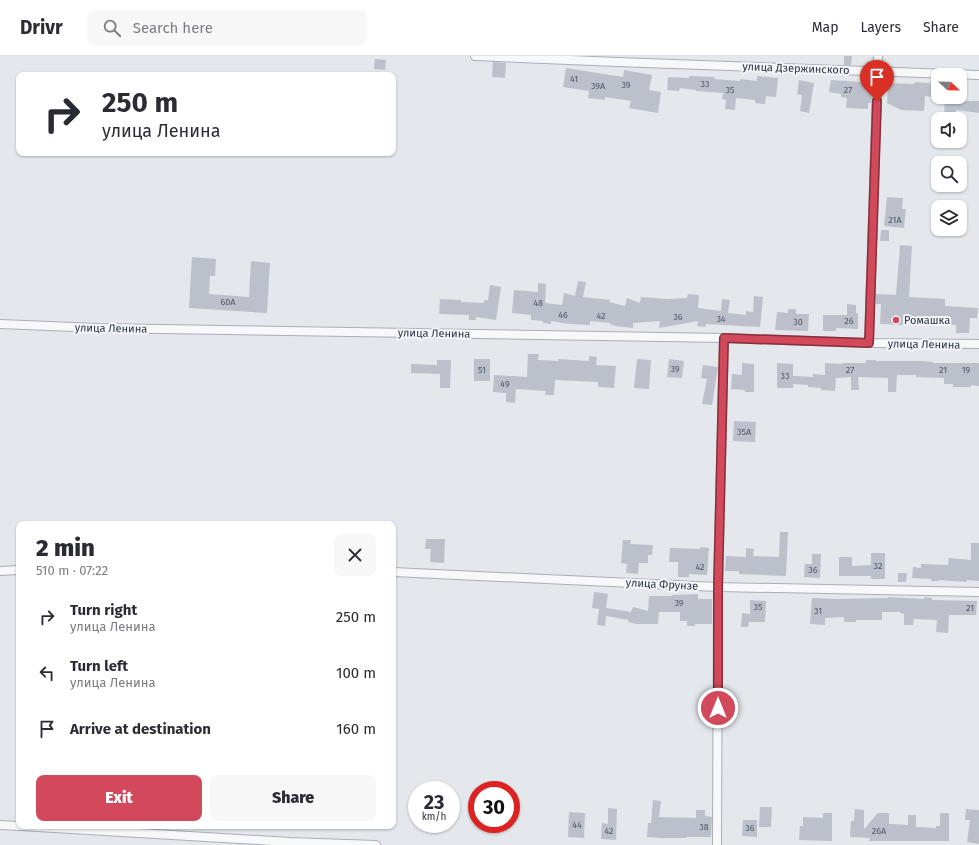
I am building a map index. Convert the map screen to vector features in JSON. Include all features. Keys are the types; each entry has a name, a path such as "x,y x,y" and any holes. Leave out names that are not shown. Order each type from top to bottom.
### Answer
{"street":[{"name":"улица Дзержинского","path":"475,56 625,63 979,74"},
{"path":"869,343 878,56"},
{"name":"улица Ленина","path":"0,324 98,328 724,338 869,343 979,344"},
{"path":"717,845 718,587 724,338"},
{"path":"0,570 16,570"},
{"name":"улица Фрунзе","path":"396,572 718,587 979,592"},
{"path":"0,825 16,826"},
{"path":"71,829 290,842 376,845"}],"building":[{"path":"844,56 852,56 851,65 844,65"},
{"path":"375,59 386,60 385,70 374,69"},
{"path":"493,62 506,63 505,78 492,77"},
{"path":"566,68 623,77 624,70 652,75 649,90 661,92 658,113 629,108 631,101 605,97 605,100 588,98 589,91 563,87"},
{"path":"689,76 715,77 714,79 740,81 740,79 757,81 757,76 778,78 776,97 766,96 765,104 755,103 755,100 736,98 735,110 725,109 726,100 722,99 723,93 680,88 679,91 667,90 668,77 689,78"},
{"path":"799,80 814,83 809,113 800,111 802,95 797,94"},
{"path":"831,80 861,82 872,81 871,103 868,103 868,109 846,108 847,98 841,97 841,94 829,92"},
{"path":"915,82 931,83 931,97 925,96 924,111 901,110 887,103 888,83 914,84"},
{"path":"967,101 979,101 979,113 956,110 956,112 944,112 945,104 967,104"},
{"path":"887,197 903,198 902,209 906,209 904,228 884,226"},
{"path":"881,230 889,230 889,241 880,241"},
{"path":"900,245 912,246 909,297 945,299 945,306 978,308 977,318 970,318 969,333 956,333 956,325 905,323 905,325 880,324 881,304 876,304 876,294 896,295"},
{"path":"192,257 216,259 215,276 210,276 209,294 249,297 251,261 270,263 267,313 189,308"},
{"path":"578,281 586,282 583,297 610,300 609,302 625,306 627,298 640,303 641,297 668,299 687,298 688,294 699,295 698,308 721,311 722,299 730,300 728,313 746,315 746,311 753,312 754,296 763,297 760,327 706,324 705,327 697,326 698,321 659,328 660,321 633,323 633,328 615,326 610,323 590,321 590,325 551,321 551,324 543,323 543,321 531,320 531,315 512,313 514,290 538,292 538,283 546,284 545,303 562,305 564,293 575,296"},
{"path":"490,285 501,287 496,320 476,317 476,320 469,320 469,315 439,314 440,299 484,303 484,300 488,300"},
{"path":"847,304 856,305 856,313 858,314 858,329 836,328 836,331 823,331 823,315 847,315"},
{"path":"788,309 796,309 796,314 809,314 808,331 775,330 777,312 788,313"},
{"path":"528,354 539,354 538,360 558,361 558,359 589,361 589,356 597,357 596,365 616,366 614,388 598,387 598,382 555,380 554,395 545,395 546,391 516,389 515,403 506,402 506,393 493,392 494,375 527,377"},
{"path":"474,359 490,359 490,381 474,381"},
{"path":"637,359 651,360 649,389 634,388"},
{"path":"669,359 684,361 682,378 667,377"},
{"path":"437,360 451,360 450,388 440,388 440,374 411,373 411,364 437,365"},
{"path":"866,360 923,361 933,363 979,363 979,386 971,385 971,387 953,387 953,384 944,384 944,378 916,377 916,375 897,375 896,392 888,392 888,378 858,377 859,390 851,390 851,377 836,378 835,391 821,390 821,388 808,387 808,385 793,384 793,388 777,388 777,363 793,364 793,376 813,377 813,374 825,375 825,363 866,363"},
{"path":"742,363 754,364 754,392 731,389 732,374 742,375"},
{"path":"703,365 718,367 712,405 702,404 707,379 701,378"},
{"path":"734,421 756,422 755,442 733,441"},
{"path":"780,532 788,532 786,576 739,574 739,571 725,571 726,556 746,557 746,548 754,549 753,556 779,557"},
{"path":"426,539 445,539 444,563 430,562 431,549 425,549"},
{"path":"623,540 631,540 630,544 653,545 652,555 648,555 648,563 639,563 638,574 626,573 627,564 621,563"},
{"path":"971,543 979,543 979,581 931,581 931,579 912,578 913,567 921,568 921,564 948,565 949,558 971,560"},
{"path":"700,547 709,548 707,575 689,574 689,577 678,577 678,562 669,562 670,548 700,549"},
{"path":"871,553 885,553 885,579 871,579 871,576 839,576 839,557 852,557 852,566 871,565"},
{"path":"812,554 821,554 820,578 804,577 805,564 812,564"},
{"path":"898,573 907,573 906,582 898,582"},
{"path":"594,592 608,594 606,608 631,612 633,607 648,611 649,596 698,594 698,599 712,599 712,624 695,624 695,626 687,626 687,621 680,621 680,612 659,612 658,624 637,624 628,622 629,620 606,616 605,626 597,625 599,609 592,608"},
{"path":"888,597 924,599 924,597 932,598 932,600 977,601 976,615 949,615 948,633 936,632 937,620 914,619 913,625 904,625 904,614 900,612 882,612 882,620 856,620 856,622 844,622 844,617 825,618 825,625 810,624 812,598 836,599"},
{"path":"750,600 766,601 765,622 749,622 748,627 741,627 742,613 750,614"},
{"path":"653,800 661,801 659,817 696,818 696,810 705,810 705,816 712,817 711,837 647,837 648,823 651,823"},
{"path":"760,807 772,807 771,827 759,827"},
{"path":"608,808 617,809 616,840 601,839 602,823 608,824"},
{"path":"855,809 864,810 864,829 878,813 889,813 889,824 908,825 908,815 916,815 916,827 936,828 936,826 940,826 940,813 949,813 949,841 869,841 870,838 850,837 851,821 854,821"},
{"path":"966,809 979,810 979,844 967,842 970,820 965,820"},
{"path":"569,812 585,813 584,838 568,837"},
{"path":"823,813 832,813 832,841 799,840 800,826 803,826 803,817 823,818"},
{"path":"743,820 757,820 757,837 742,836"}],"place":[{"name":"Ромашка","path":"896,320"}],"route":[{"path":"718,708 718,587 724,338 869,343 877,101"}]}
